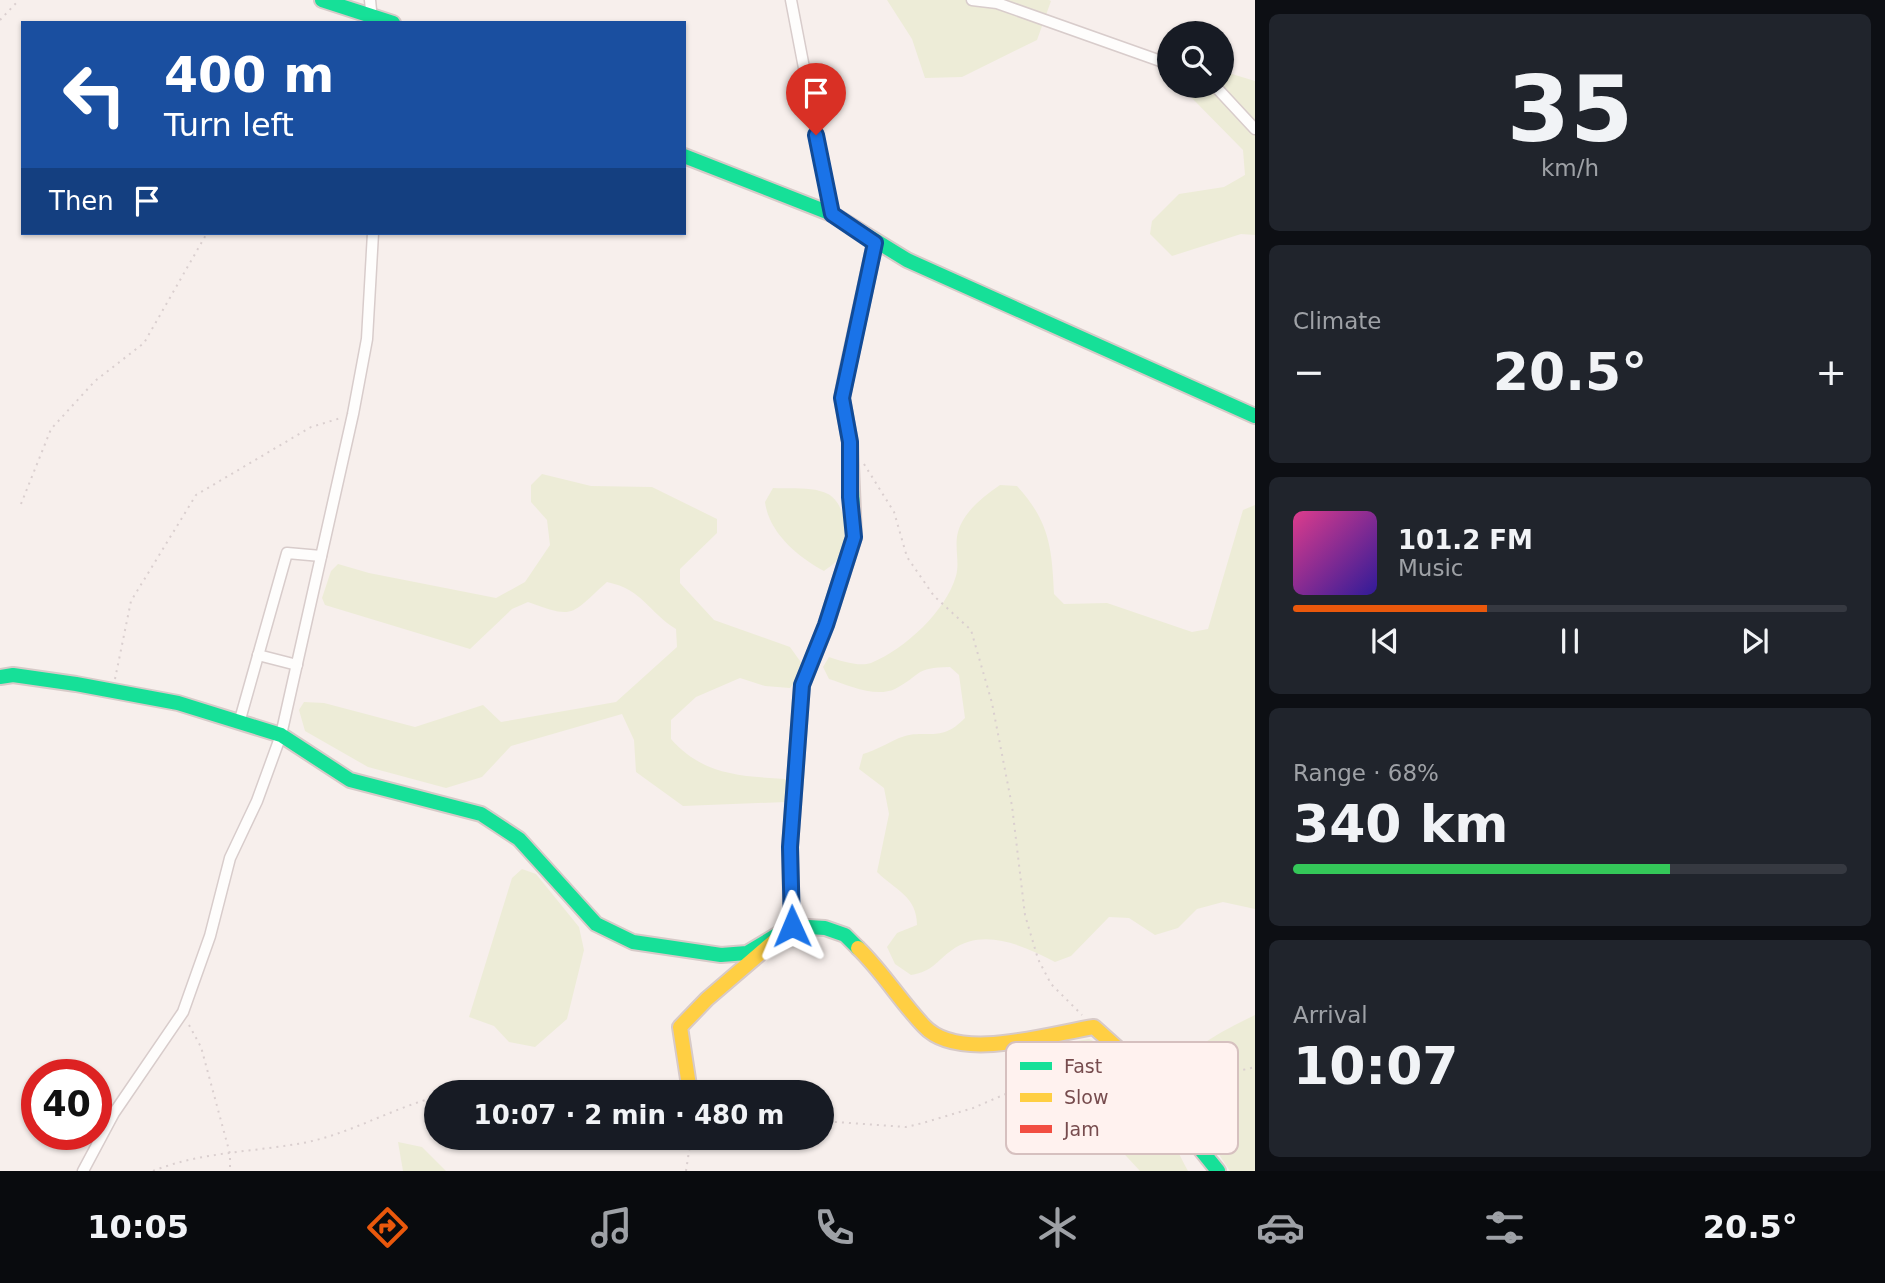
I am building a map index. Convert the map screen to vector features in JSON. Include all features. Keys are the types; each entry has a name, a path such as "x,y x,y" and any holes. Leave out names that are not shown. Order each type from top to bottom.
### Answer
{"street":[{"path":"322,0 371,12 389,21"},
{"path":"791,0 832,214"},
{"path":"972,0 997,3 1157,60"},
{"path":"1226,98 1255,128"},
{"path":"686,157 832,214 875,243 1255,416"},
{"path":"83,1171 114,1113 183,1012 210,936 230,858 257,801 281,735 353,414 367,339 373,235"},
{"path":"688,1080 680,1027 702,1001 742,968 762,957 792,926 790,847 802,685 826,625 854,537 850,497 850,442 842,398 875,243"},
{"path":"239,723 287,553 321,556"},
{"path":"258,655 297,665"},
{"path":"0,677 13,676 112,690 178,703 281,735 350,780 481,814 519,838 596,924 633,942 721,955 747,953 792,926 825,928 845,935 877,966 925,1028 946,1042 978,1046 1094,1027 1110,1042"},
{"path":"1204,1154 1218,1171"}],"path":[{"path":"0,20 19,0"},
{"path":"21,504 51,429 95,381 144,343 206,235"},
{"path":"112,690 131,601 196,495 311,427 353,414"},
{"path":"850,442 894,512 907,557 934,596 971,630 995,716 1012,806 1025,915 1038,958 1051,984 1094,1027"},
{"path":"183,1012 201,1047 230,1154 230,1171"},
{"path":"1238,1071 1255,1067"},
{"path":"834,1122 906,1127 973,1108 1006,1094"},
{"path":"153,1171 170,1164 305,1142 373,1122 408,1104 424,1100"},
{"path":"686,1171 689,1150"}],"green space":[{"path":"887,0 1051,1 1037,40 962,77 925,78 912,39"},
{"path":"1234,75 1255,81 1255,235 1241,234 1172,256 1150,234 1152,221 1179,194 1224,187 1245,175 1243,150 1192,98 1234,98"},
{"path":"542,474 591,486 652,487 717,519 717,533 680,569 680,583 714,620 790,647 805,668 790,688 765,686 740,678 696,697 671,720 671,739 683,751 709,767 737,775 785,779 794,789 786,802 683,806 636,772 634,740 622,714 511,746 482,777 446,788 368,767 305,731 299,710 304,702 324,703 415,727 483,705 501,722 616,702 677,647 676,629 638,596 607,582 572,611 556,611 528,602 512,609 470,649 325,605 322,598 331,571 338,564 369,573 496,598 525,582 550,545 547,520 531,502 531,485"},
{"path":"1000,485 1017,486 1036,511 1050,548 1054,594 1064,604 1107,603 1192,632 1208,629 1243,510 1255,505 1255,909 1223,902 1197,909 1178,928 1155,935 1129,918 1109,917 1071,956 1055,962 1004,941 977,940 964,943 930,968 911,975 895,964 887,947 897,933 917,925 909,900 877,872 889,814 884,788 859,769 863,754 908,735 947,731 965,718 959,675 950,667 924,670 895,689 879,692 862,690 829,679 823,667 829,657 844,662 866,664 884,657 910,639 934,615 956,576 957,537 961,524 975,505"},
{"path":"773,488 822,491 835,499 840,507 845,525 841,553 824,571 804,559 786,543 772,524 765,502"},
{"path":"522,869 536,874 579,927 584,950 567,1019 535,1047 509,1042 494,1026 469,1017 512,878"},
{"path":"1255,1015 1255,1171 1230,1171 1219,1154 1238,1154 1238,1042 1206,1042"},
{"path":"1089,1039 1094,1042 1071,1042"},
{"path":"398,1142 422,1147 446,1171 403,1171"},
{"path":"1124,1154 1179,1154 1188,1171 1140,1171"}],"traffic: fast":[{"path":"322,0 387,21"},
{"path":"686,157 832,214 907,260 1255,416"},
{"path":"791,902 790,847 802,685 826,625 854,537 850,442 842,398 847,372"},
{"path":"0,677 13,675 76,684 178,703 281,735 350,780 481,814 519,839 596,924 633,942 721,955 747,953 792,926 825,928 845,935 858,948"},
{"path":"1204,1154 1218,1171"}],"traffic: slow":[{"path":"688,1080 680,1027 707,999 792,926 791,902"},
{"path":"858,948 924,1026 939,1037 959,1043 1006,1043"},
{"path":"1013,1042 1094,1027 1111,1042"}],"traffic: jam":[{"path":"847,372 875,243"}],"route":[{"path":"792,926 790,847 802,685 826,625 854,537 850,497 850,442 842,398 875,243 832,214 816,135"}]}
